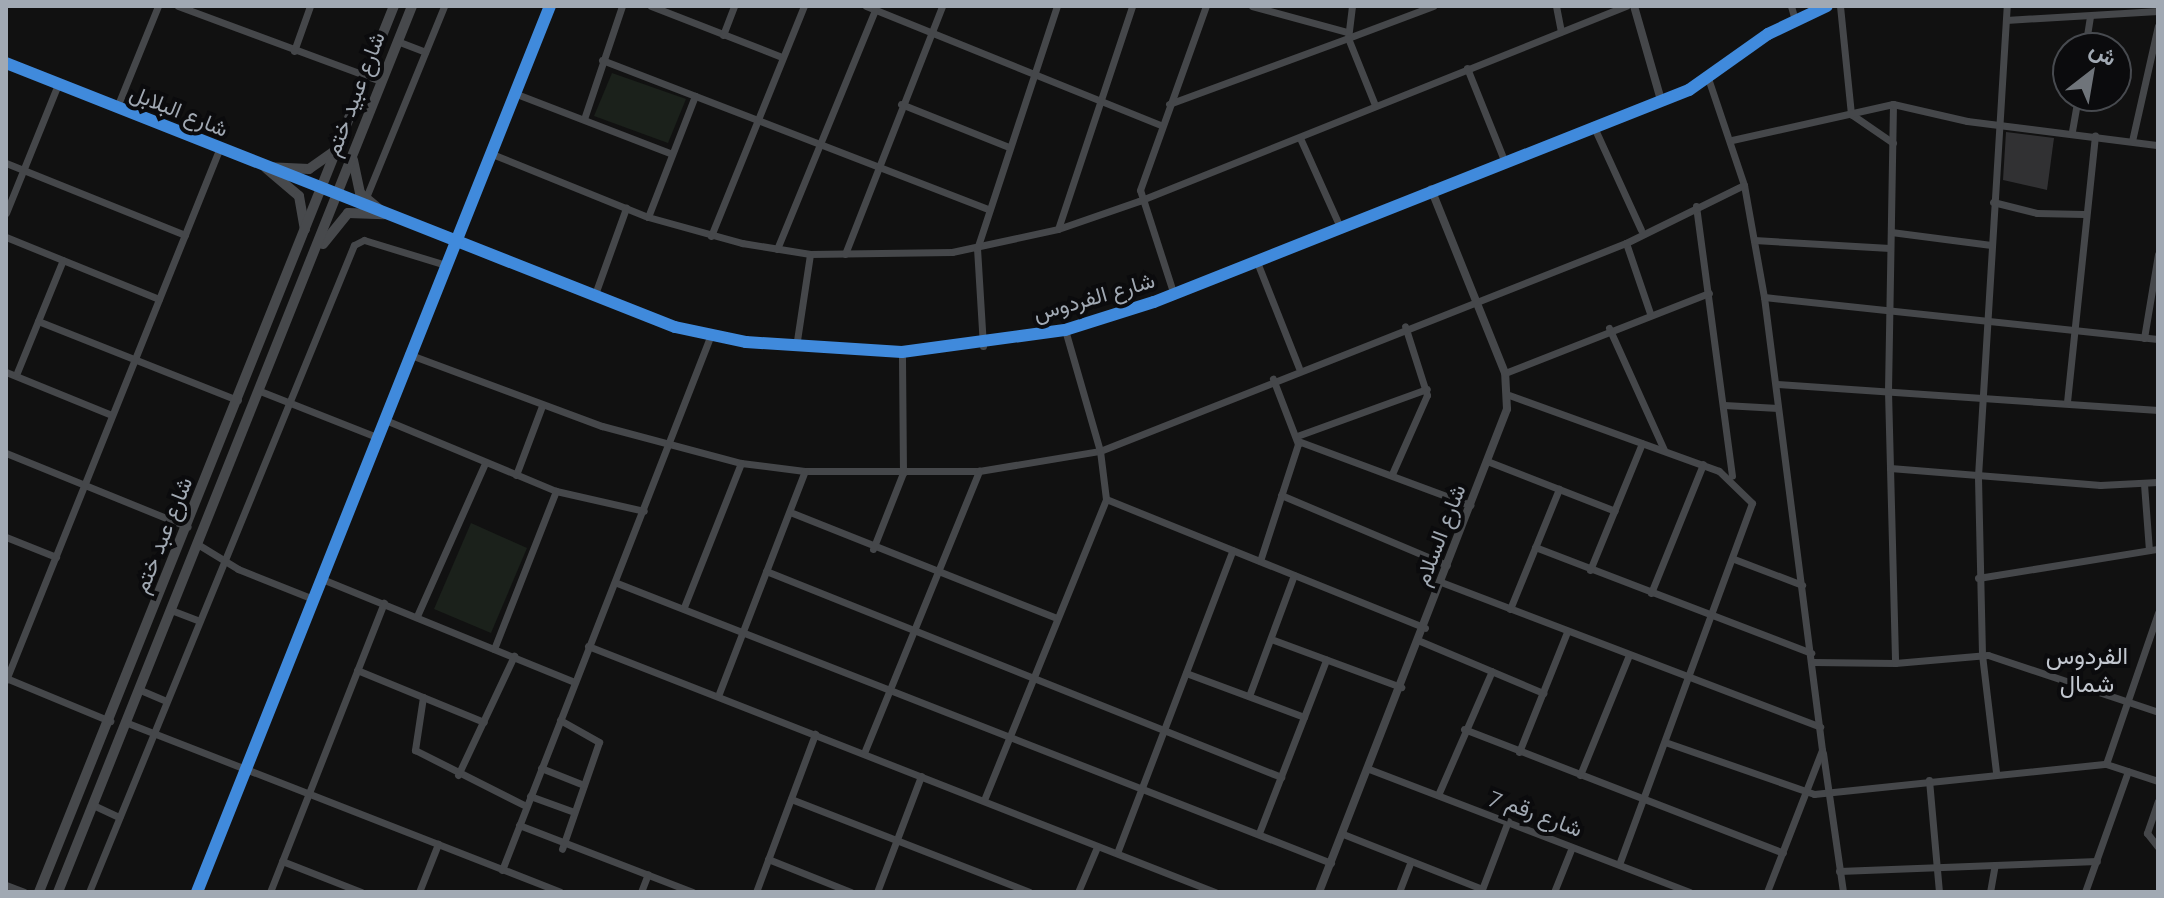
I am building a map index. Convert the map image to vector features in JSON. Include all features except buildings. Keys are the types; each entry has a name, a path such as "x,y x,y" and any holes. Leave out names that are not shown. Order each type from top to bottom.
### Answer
{"main road":[{"name":"شارع عبيد ختم","path":"321,191 394,6"},
{"name":"شارع عبيد ختم","path":"337,196 412,6"},
{"path":"265,167 309,169 338,146"},
{"path":"354,152 356,185 365,200 384,214"},
{"path":"265,167 299,196 305,233"},
{"name":"شارع عبد ختم","path":"39,892 321,191"},
{"name":"شارع عبد ختم","path":"58,892 337,196"},
{"path":"311,263 348,213 384,214"},
{"path":"65,829 81,837"},
{"path":"50,865 67,871"}],"street":[{"path":"117,107 158,6"},
{"path":"178,6 381,81"},
{"path":"205,16 209,6"},
{"path":"294,51 310,6"},
{"path":"365,200 444,6"},
{"path":"197,892 408,354 550,6"},
{"path":"584,119 622,6"},
{"path":"651,6 782,57"},
{"path":"723,35 734,6"},
{"path":"711,236 804,6"},
{"path":"866,6 1033,78 1161,125"},
{"path":"845,254 901,104 942,6"},
{"path":"983,346 977,249 1057,6"},
{"path":"1058,229 1132,6"},
{"path":"1174,295 1139,201 1161,125 1206,6"},
{"path":"1252,6 1348,35"},
{"path":"1352,6 1348,35 1375,105"},
{"path":"1169,104 1433,6"},
{"path":"1556,6 1561,32"},
{"path":"492,154 648,217 711,236 777,249 810,254 977,249 1058,229 1139,201 1626,6"},
{"path":"1634,6 1661,100"},
{"path":"1791,6 1795,20"},
{"name":"شارع الفردوس","path":"337,196 594,297 710,337 796,347 902,352 983,346 1065,330 1174,295 1431,189 1709,81 1795,20 1827,6"},
{"path":"1840,6 1851,114 1893,143"},
{"path":"1996,772 1982,654 1978,476 1996,124 2007,6"},
{"path":"777,249 875,10"},
{"path":"2006,20 2158,11"},
{"path":"2088,32 2090,16"},
{"path":"2132,141 2158,26"},
{"path":"397,41 425,52"},
{"path":"602,60 989,209"},
{"name":"شارع البلابل","path":"6,63 337,196"},
{"path":"1467,68 1504,160"},
{"path":"1709,81 1732,140 1744,185 1764,297 1827,793 1843,892"},
{"path":"6,213 58,84"},
{"path":"514,93 672,154"},
{"path":"648,217 695,96"},
{"path":"901,104 1009,147"},
{"path":"1893,104 1888,391 1895,663"},
{"path":"1732,140 1893,104 1996,124 2072,131 2158,145"},
{"path":"2072,131 2075,112"},
{"path":"1593,125 1641,230"},
{"path":"2067,402 2084,214 2095,135"},
{"path":"1300,138 1340,227"},
{"path":"110,721 6,679 219,150"},
{"path":"6,163 185,235"},
{"path":"408,354 542,406 668,446 741,463 805,471 979,471 1100,451 1405,326 1626,243 1641,230 1744,185"},
{"name":"شارع السلام","path":"1319,892 1425,628 1509,395 1505,373 1431,189"},
{"path":"1993,202 2037,213 2084,214"},
{"path":"1619,864 1753,505 1732,476 1696,206"},
{"path":"594,297 626,208"},
{"path":"1891,232 1991,245"},
{"path":"6,237 159,299"},
{"path":"89,892 285,401 359,240 446,265"},
{"path":"1754,240 1890,248"},
{"path":"1626,243 1650,313"},
{"path":"796,347 810,254"},
{"path":"2144,338 2158,254"},
{"path":"16,375 63,260"},
{"path":"1257,262 1299,368"},
{"path":"1505,373 1609,328 1709,293"},
{"path":"1764,297 2158,339"},
{"path":"38,321 238,400"},
{"path":"1392,474 1427,389 1405,326"},
{"path":"1609,328 1664,450"},
{"path":"984,800 1106,499 1100,451 1065,330"},
{"path":"502,870 588,646 617,583 710,337"},
{"path":"873,549 903,473 902,352"},
{"path":"6,372 112,415"},
{"path":"1260,561 1298,438 1273,379"},
{"path":"1776,384 2158,410"},
{"path":"1298,438 1427,389"},
{"path":"260,391 377,437"},
{"path":"1509,395 1732,476"},
{"path":"1724,405 1778,408"},
{"path":"516,475 542,406"},
{"path":"383,419 556,491 644,511"},
{"path":"1298,438 1470,505"},
{"path":"1590,570 1642,443"},
{"path":"6,453 188,527"},
{"path":"1487,461 1615,511"},
{"path":"417,616 485,463"},
{"path":"684,607 741,463"},
{"path":"1651,593 1703,464"},
{"path":"1890,468 1978,476 2144,484 2158,482"},
{"path":"718,696 805,471"},
{"path":"864,753 979,471"},
{"path":"1978,578 2153,550 2144,484"},
{"path":"1510,609 1559,489"},
{"path":"494,649 556,491"},
{"path":"1281,495 1447,565"},
{"path":"1106,499 1425,628"},
{"path":"790,512 873,549 1057,618"},
{"path":"6,537 56,557"},
{"path":"199,545 220,560 313,599"},
{"path":"1535,547 1812,657 1895,663 1982,654 2126,697 2158,712"},
{"path":"1117,853 1233,550"},
{"path":"1734,559 1802,585"},
{"path":"766,571 1281,777"},
{"path":"1249,696 1294,575"},
{"path":"322,579 574,682"},
{"path":"1441,582 1689,680 1820,727"},
{"path":"617,583 684,607 888,691 1010,734 1331,863"},
{"path":"270,892 384,603"},
{"path":"171,610 197,620"},
{"path":"2106,764 2126,697 2157,619"},
{"path":"1519,752 1567,632"},
{"path":"1271,639 1401,687"},
{"path":"1420,641 1543,693"},
{"path":"588,646 1215,892"},
{"path":"1580,775 1629,655"},
{"path":"458,775 514,656"},
{"path":"1259,833 1326,660"},
{"path":"357,670 484,722"},
{"path":"1438,795 1464,729 1492,671"},
{"path":"1186,673 1304,717"},
{"path":"138,689 166,701"},
{"path":"423,697 413,746 458,775 526,806"},
{"path":"560,720 599,739 563,845"},
{"path":"125,722 560,892"},
{"path":"1464,729 1644,802 1783,853"},
{"path":"756,892 815,734"},
{"path":"1665,742 1806,793 1996,772 2106,764 2158,781"},
{"path":"1767,892 1822,750"},
{"path":"541,768 584,785"},
{"name":"شارع رقم 7","path":"1369,769 1690,892"},
{"path":"2085,892 2128,771"},
{"path":"877,892 921,776"},
{"path":"1929,780 1939,892"},
{"path":"530,796 574,812"},
{"path":"791,799 1029,892"},
{"path":"2158,801 2147,833 2158,847"},
{"path":"93,805 119,817"},
{"path":"1343,834 1481,891 1508,821"},
{"path":"519,825 563,845 693,892"},
{"path":"419,892 438,844"},
{"path":"1078,892 1097,847"},
{"path":"1554,892 1572,847"},
{"path":"768,859 851,892"},
{"path":"282,861 361,892"},
{"path":"1399,892 1411,861"},
{"path":"1839,871 1936,864 2097,861"},
{"path":"1990,892 1995,865"},
{"path":"641,892 648,874"},
{"path":"6,885 24,892"}],"shaded area":[{"path":"612,73 686,99 668,143 594,116"},
{"path":"471,523 527,548 491,633 434,609"}],"cycle path":[{"path":"197,892 550,6"},
{"path":"6,63 675,327 746,342 902,352 1065,330 1154,302 1689,90 1768,34 1827,6"}],"district":[{"name":"الفردوس شمال","path":"2087,670"}]}
